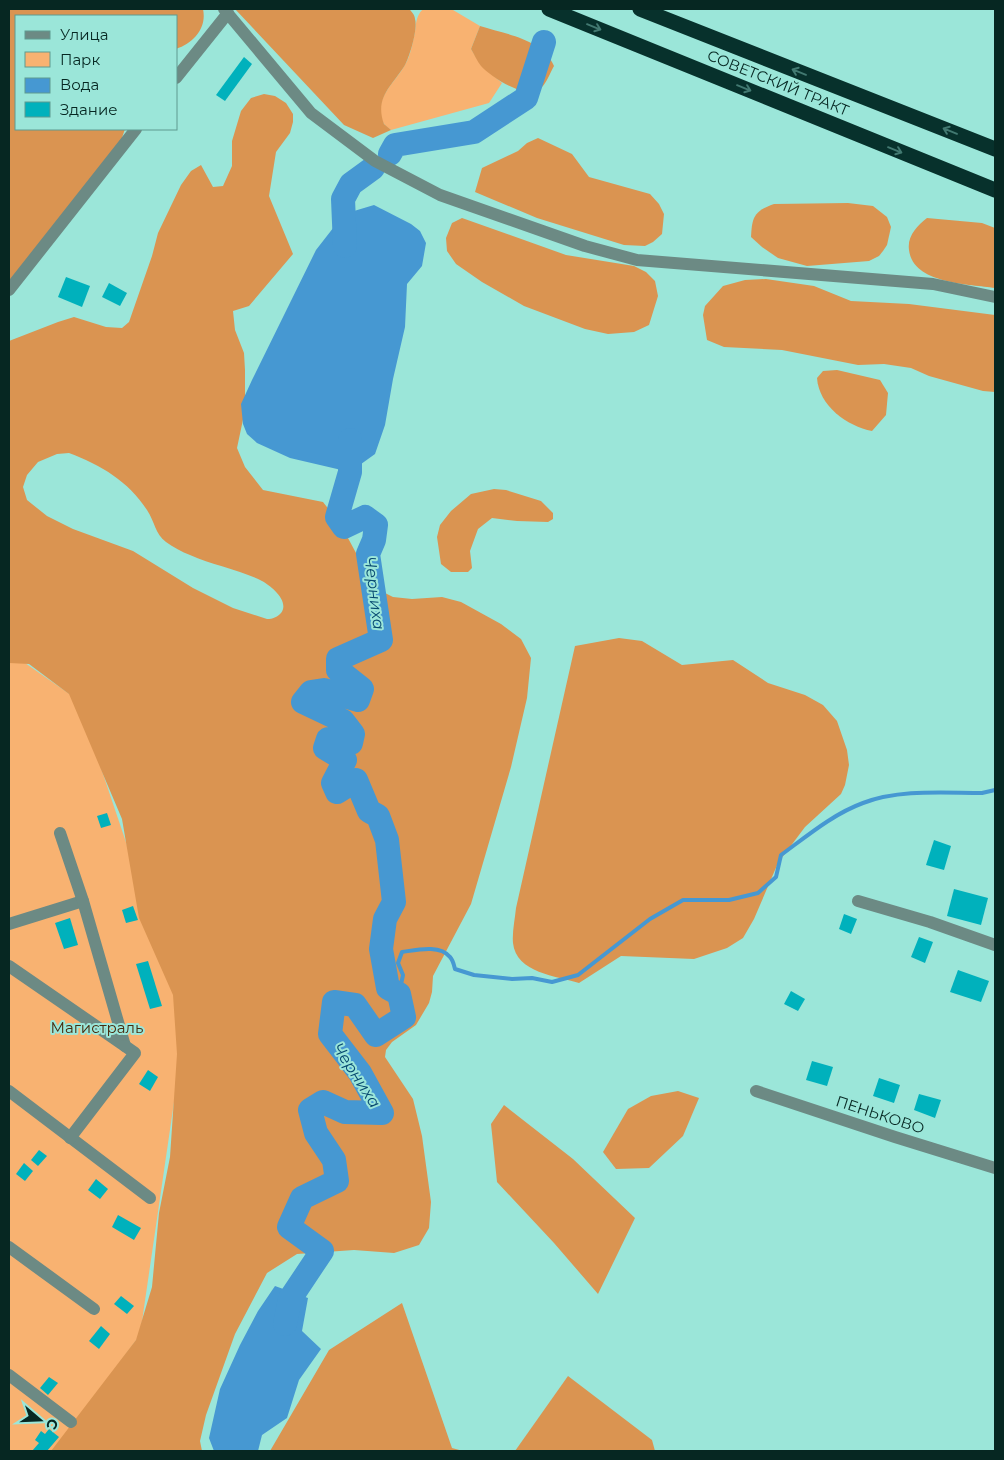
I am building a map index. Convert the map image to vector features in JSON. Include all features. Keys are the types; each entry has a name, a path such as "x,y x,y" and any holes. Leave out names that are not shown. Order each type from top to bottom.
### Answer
{"highway":[{"name":"СОВЕТСКИЙ ТРАКТ","path":"549,9 995,190"},
{"name":"СОВЕТСКИЙ ТРАКТ","path":"640,9 995,149"}],"street":[{"path":"178,75 226,11 311,112 375,161 440,195 585,246 637,260 933,284 995,297"},
{"path":"9,290 135,130"},
{"path":"60,833 83,901 126,1046"},
{"path":"9,924 83,901"},
{"path":"858,901 930,922 995,945"},
{"path":"9,966 135,1053 70,1138"},
{"path":"9,1091 150,1198"},
{"name":"ПЕНЬКОВО","path":"756,1091 995,1168"},
{"path":"9,1247 94,1309"},
{"path":"9,1375 71,1422"}],"green space":[{"path":"423,9 453,10 480,26 471,49 481,65 502,83 489,103 391,130 382,120 380,114 381,104 383,97 403,69 410,54 417,19"},
{"name":"Магистраль","path":"15,656 78,700 186,1020 140,1335 54,1451 9,1451 9,662"}],"shaded area":[{"path":"9,9 203,9 203,22 198,34 194,39 178,48 178,15 15,15 15,130 125,130 116,155 9,283"},
{"path":"235,9 409,9 413,13 416,23 411,49 405,65 386,92 381,106 384,124 391,130 373,138 344,125"},
{"path":"480,26 512,35 541,49 554,66 542,87 536,91 519,90 493,76 481,66 471,49"},
{"path":"264,94 275,96 286,103 293,114 290,133 276,152 269,196 293,254 249,306 233,311 235,330 244,353 245,410 237,448 245,467 263,490 323,502 341,525 356,553 365,578 375,588 393,597 412,599 442,597 461,602 501,624 521,639 531,658 527,698 511,767 471,904 433,976 429,1003 416,1025 392,1042 386,1050 385,1057 413,1099 422,1136 431,1202 429,1228 419,1245 394,1253 354,1250 297,1254 267,1273 235,1334 206,1415 200,1441 202,1451 51,1451 136,1340 152,1287 159,1213 170,1157 177,1054 173,995 139,918 122,819 69,694 29,664 9,663 9,341 74,317 106,327 122,328 129,322 158,233 181,185 191,171 201,165 213,187 223,186 232,166 232,141 241,111 251,98","holes":["69,453 103,469 122,482 140,500 152,519 157,532 166,542 187,554 266,583 281,599 283,604 281,613 275,618 267,619 233,608 193,588 133,551 73,529 47,516 27,500 23,487 27,475 38,462 57,454"]},
{"path":"538,138 572,154 589,177 650,194 659,204 664,214 662,234 645,246 624,245 537,218 475,192 482,168 518,151 527,143"},
{"path":"848,203 873,206 887,217 891,227 887,245 879,256 869,261 807,266 778,258 751,237 755,216 762,209 774,204"},
{"path":"462,218 566,255 634,266 646,272 655,281 658,296 649,325 634,332 608,334 585,329 524,306 482,282 456,264 447,251 446,238 452,223"},
{"path":"927,218 982,223 995,228 995,288 944,280 920,270 913,261 909,245 911,236"},
{"path":"766,279 814,286 851,301 909,304 995,315 995,392 983,391 929,376 911,368 884,364 858,365 782,350 724,347 707,340 703,315 705,306 723,286 745,280"},
{"path":"837,370 880,380 888,393 886,415 872,431 853,425 844,419 829,406 823,397 817,378 823,371"},
{"path":"494,489 506,490 541,501 553,513 553,519 548,522 492,518 478,529 470,551 472,568 468,572 451,572 441,564 437,537 440,525 451,511 471,494"},
{"path":"619,638 642,641 682,665 733,660 768,683 805,695 823,705 837,721 847,750 849,765 841,794 805,827 778,863 754,919 743,938 727,948 694,959 621,956 579,983 539,972 521,961 513,943 516,908 575,646"},
{"path":"678,1091 699,1098 683,1136 649,1168 616,1169 603,1152 628,1109 651,1096"},
{"path":"504,1105 573,1159 635,1218 598,1294 497,1182 491,1124"},
{"path":"402,1303 452,1448 463,1451 270,1451 329,1350"},
{"path":"568,1376 652,1440 655,1451 515,1451"}],"water":[{"path":"374,205 411,224 420,231 426,243 422,266 407,284 405,327 385,425 375,454 350,472 290,458 257,443 247,434 243,424 241,404 316,250 344,214"},
{"path":"275,1286 308,1298 302,1331 321,1349 299,1380 287,1418 262,1435 258,1451 214,1451 209,1438 220,1389 258,1311"}],"building":[{"path":"244,57 252,64 225,101 216,95"},
{"path":"66,277 90,286 82,307 58,297"},
{"path":"109,283 127,293 120,306 102,297"},
{"path":"107,813 111,825 101,828 97,816"},
{"path":"934,840 951,846 944,870 926,865"},
{"path":"954,889 988,898 981,925 947,916"},
{"path":"133,906 138,920 126,923 122,910"},
{"path":"844,914 857,919 851,934 839,929"},
{"path":"70,918 78,945 64,949 55,923"},
{"path":"919,937 933,942 925,963 911,957"},
{"path":"148,961 162,1006 150,1009 136,964"},
{"path":"958,970 989,981 981,1002 950,992"},
{"path":"791,991 805,999 798,1011 784,1004"},
{"path":"812,1061 833,1067 827,1086 806,1080"},
{"path":"148,1070 158,1077 150,1091 139,1084"},
{"path":"879,1078 900,1085 894,1103 873,1096"},
{"path":"919,1094 941,1100 935,1118 914,1110"},
{"path":"39,1150 47,1156 38,1166 31,1160"},
{"path":"24,1163 33,1171 25,1181 16,1174"},
{"path":"96,1179 108,1189 100,1199 88,1190"},
{"path":"118,1215 141,1228 134,1240 112,1227"},
{"path":"121,1296 134,1306 127,1314 114,1304"},
{"path":"101,1326 110,1334 99,1349 89,1341"},
{"path":"49,1377 58,1383 48,1395 40,1388"},
{"path":"49,1429 59,1437 47,1451 32,1451 39,1443 35,1440 41,1431 45,1434"}],"waterway":[{"name":"Черниха","path":"390,154 395,145 474,132 526,98 544,42"},
{"name":"Черниха","path":"345,246 343,199 351,184 373,168"},
{"name":"Черниха","path":"285,1324 290,1299 322,1251 289,1227 302,1198 337,1181 334,1160 316,1133 310,1110 323,1102 345,1112 382,1113 360,1073 330,1034 334,1002 355,1005 376,1035 404,1017 399,994 388,988 381,949 385,919 394,902 387,840 378,816 369,811 356,780 337,792 333,783 345,760 325,748 328,739 351,743 353,734 343,721 303,702 311,692 324,690 358,700 362,689 338,670 338,659 381,640 368,554 374,540 376,525 365,517 344,527 337,517 350,472 350,440"},
{"path":"399,994 403,975 398,963 402,952 421,949 440,950 450,957 455,969 474,975 512,979 532,978 552,982 578,975 650,919 683,900 729,900 758,893 776,877 781,855 820,826 841,813 863,803 907,794 937,792 982,793 995,790"}]}
